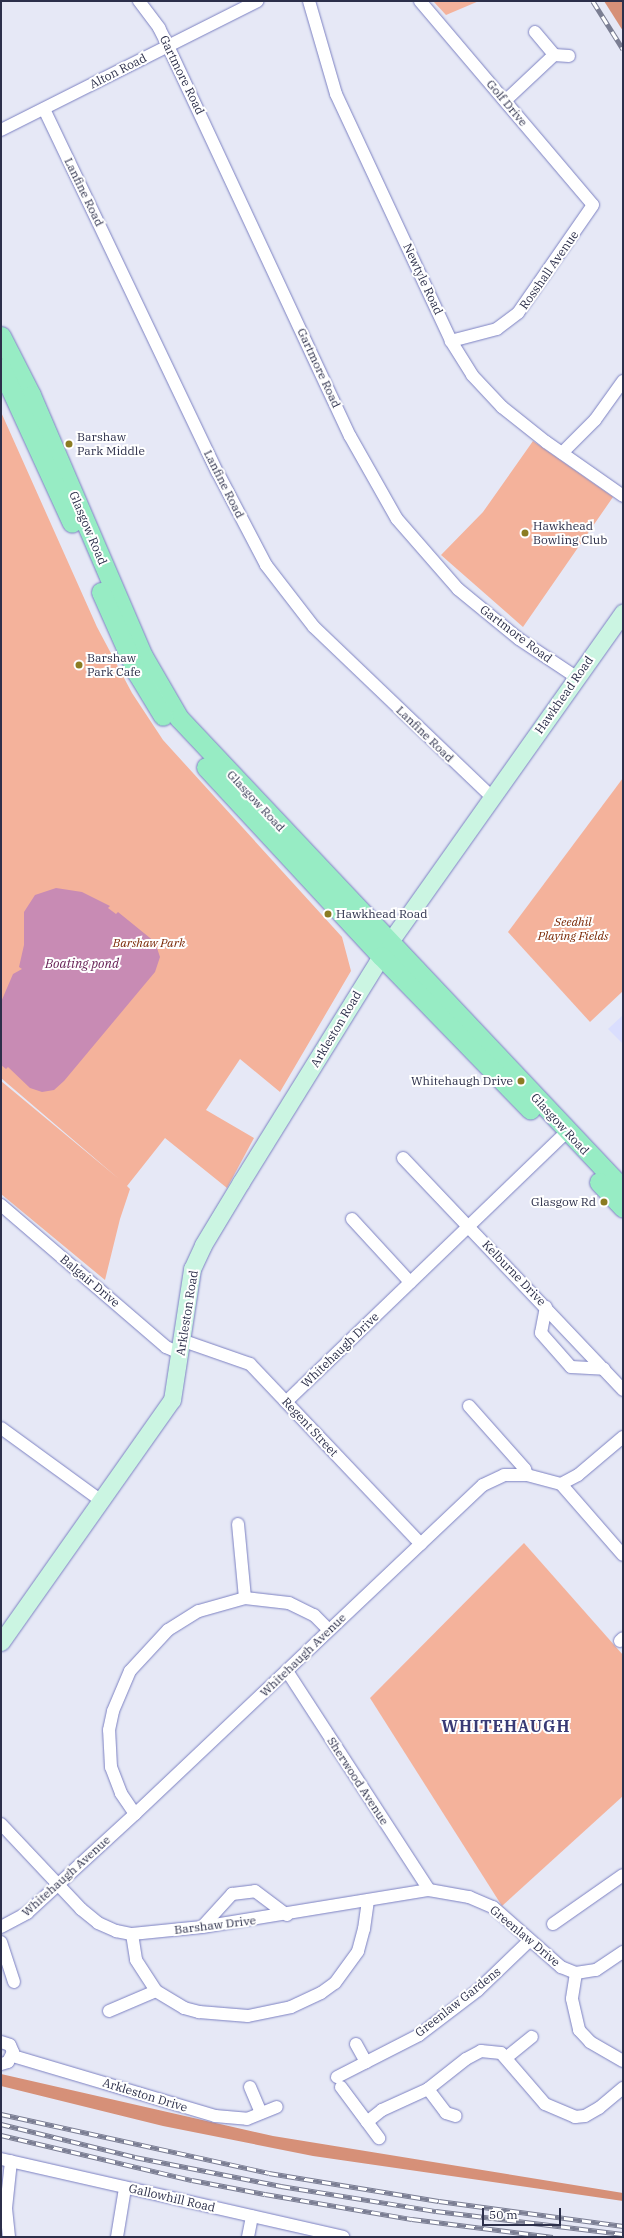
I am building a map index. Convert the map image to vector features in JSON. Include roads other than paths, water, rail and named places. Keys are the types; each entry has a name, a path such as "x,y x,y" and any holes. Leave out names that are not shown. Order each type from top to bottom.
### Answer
{"main road":[{"name":"Glasgow Road","path":"1,336 31,395 143,656 178,718 385,950"},
{"name":"Glasgow Road","path":"1,368 137,673 168,724 563,1136 623,1208"},
{"name":"Glasgow Road","path":"563,1136 623,1189"}],"street":[{"name":"Gartmore Road","path":"139,1 159,28 168,46 350,436 397,519 458,589 519,639 576,678"},
{"name":"Alton Road","path":"1,130 257,1"},
{"name":"Newtyle Road","path":"309,1 336,94 451,341 486,393 562,453 623,496"},
{"name":"Golf Drive","path":"420,1 594,205"},
{"path":"535,32 554,55 569,56"},
{"path":"505,101 554,55"},
{"name":"Lanfine Road","path":"44,109 218,473 266,565 314,627 492,797"},
{"name":"Rosshall Avenue","path":"451,341 497,329 518,313 594,205"},
{"path":"562,453 595,420 623,381"},
{"name":"Hawkhead Road","path":"385,950 623,612"},
{"name":"Arkleston Road","path":"3,1636 172,1400 192,1269 204,1245 385,950"},
{"name":"Whitehaugh Drive","path":"286,1402 563,1136"},
{"name":"Kelburne Drive","path":"403,1158 546,1307 623,1390"},
{"name":"Balgair Drive","path":"1,1206 166,1346 181,1346"},
{"path":"352,1219 410,1282"},
{"path":"546,1307 541,1334 571,1367 604,1369"},
{"name":"Regent Street","path":"181,1346 201,1344 250,1364 421,1544"},
{"path":"470,1406 525,1469 527,1475"},
{"path":"1,1428 100,1500"},
{"path":"623,1437 578,1476 561,1484 623,1556"},
{"name":"Whitehaugh Avenue","path":"1,1927 27,1913 135,1814 287,1671 328,1629 483,1485 504,1475 527,1475 544,1481 561,1484"},
{"path":"238,1524 245,1598"},
{"path":"135,1814 121,1793 111,1767 109,1730 113,1711 130,1671 168,1630 199,1611 245,1598 289,1603 314,1615 328,1629"},
{"name":"Sherwood Avenue","path":"287,1671 429,1890"},
{"name":"Barshaw Drive","path":"1,1824 57,1885 98,1922 116,1931 132,1934 202,1927 287,1915 429,1890 469,1896"},
{"path":"553,1924 623,1875"},
{"path":"202,1927 232,1894 255,1891 287,1915"},
{"name":"Greenlaw Drive","path":"469,1896 493,1908 561,1967 576,1973"},
{"path":"132,1934 136,1960 156,1991 184,2008 214,2015 248,2016 292,2007 321,1993 346,1970 358,1951 364,1929 368,1901"},
{"name":"Greenlaw Gardens","path":"367,2122 339,2082 366,2062 424,2031 478,1990 530,1940"},
{"path":"1,1942 14,1982"},
{"path":"623,1952 596,1970 576,1973 572,1999 579,2030 590,2042 623,2061"},
{"path":"109,2011 156,1991"},
{"path":"507,2057 532,2036"},
{"path":"1,2042 10,2045 12,2056 8,2062 1,2064"},
{"path":"356,2044 366,2062"},
{"path":"379,2138 367,2122 382,2110 428,2089 466,2059 481,2051 495,2050 507,2057 545,2104 575,2117 585,2116 599,2108 623,2088"},
{"name":"Arkleston Drive","path":"12,2056 215,2116 247,2119 277,2107"},
{"path":"250,2088 261,2113"},
{"path":"428,2089 446,2114 456,2116"},
{"path":"6,2160 6,2208 9,2237"},
{"name":"Gallowhill Road","path":"6,2160 343,2237"},
{"path":"117,2237 125,2188"},
{"path":"248,2237 252,2216"}],"water":[{"name":"Boating pond","path":"56,888 82,892 110,906 108,908 116,914 118,912 155,942 160,957 155,972 64,1081 54,1090 42,1092 30,1088 8,1067 6,1069 1,1065 1,1002 13,974 22,969 19,967 24,945 24,912 35,895"}],"railway":[{"path":"593,1 623,49"},
{"path":"1,2114 269,2173 439,2201 623,2226"},
{"path":"1,2124 135,2157 281,2186 436,2211 623,2234"},
{"path":"1,2135 192,2180 265,2194 412,2219 553,2237"}],"place":[{"name":"Barshaw Park Middle","path":"69,444"},
{"name":"Hawkhead Bowling Club","path":"525,533"},
{"name":"Barshaw Park Cafe","path":"79,665"},
{"name":"Hawkhead Road","path":"328,914"},
{"name":"Whitehaugh Drive","path":"521,1081"},
{"name":"Glasgow Rd","path":"604,1202"}],"district":[{"name":"WHITEHAUGH","path":"506,1726"}],"park label":[{"name":"Seedhil Playing Fields","path":"573,929"},
{"name":"Barshaw Park","path":"149,943"}]}
